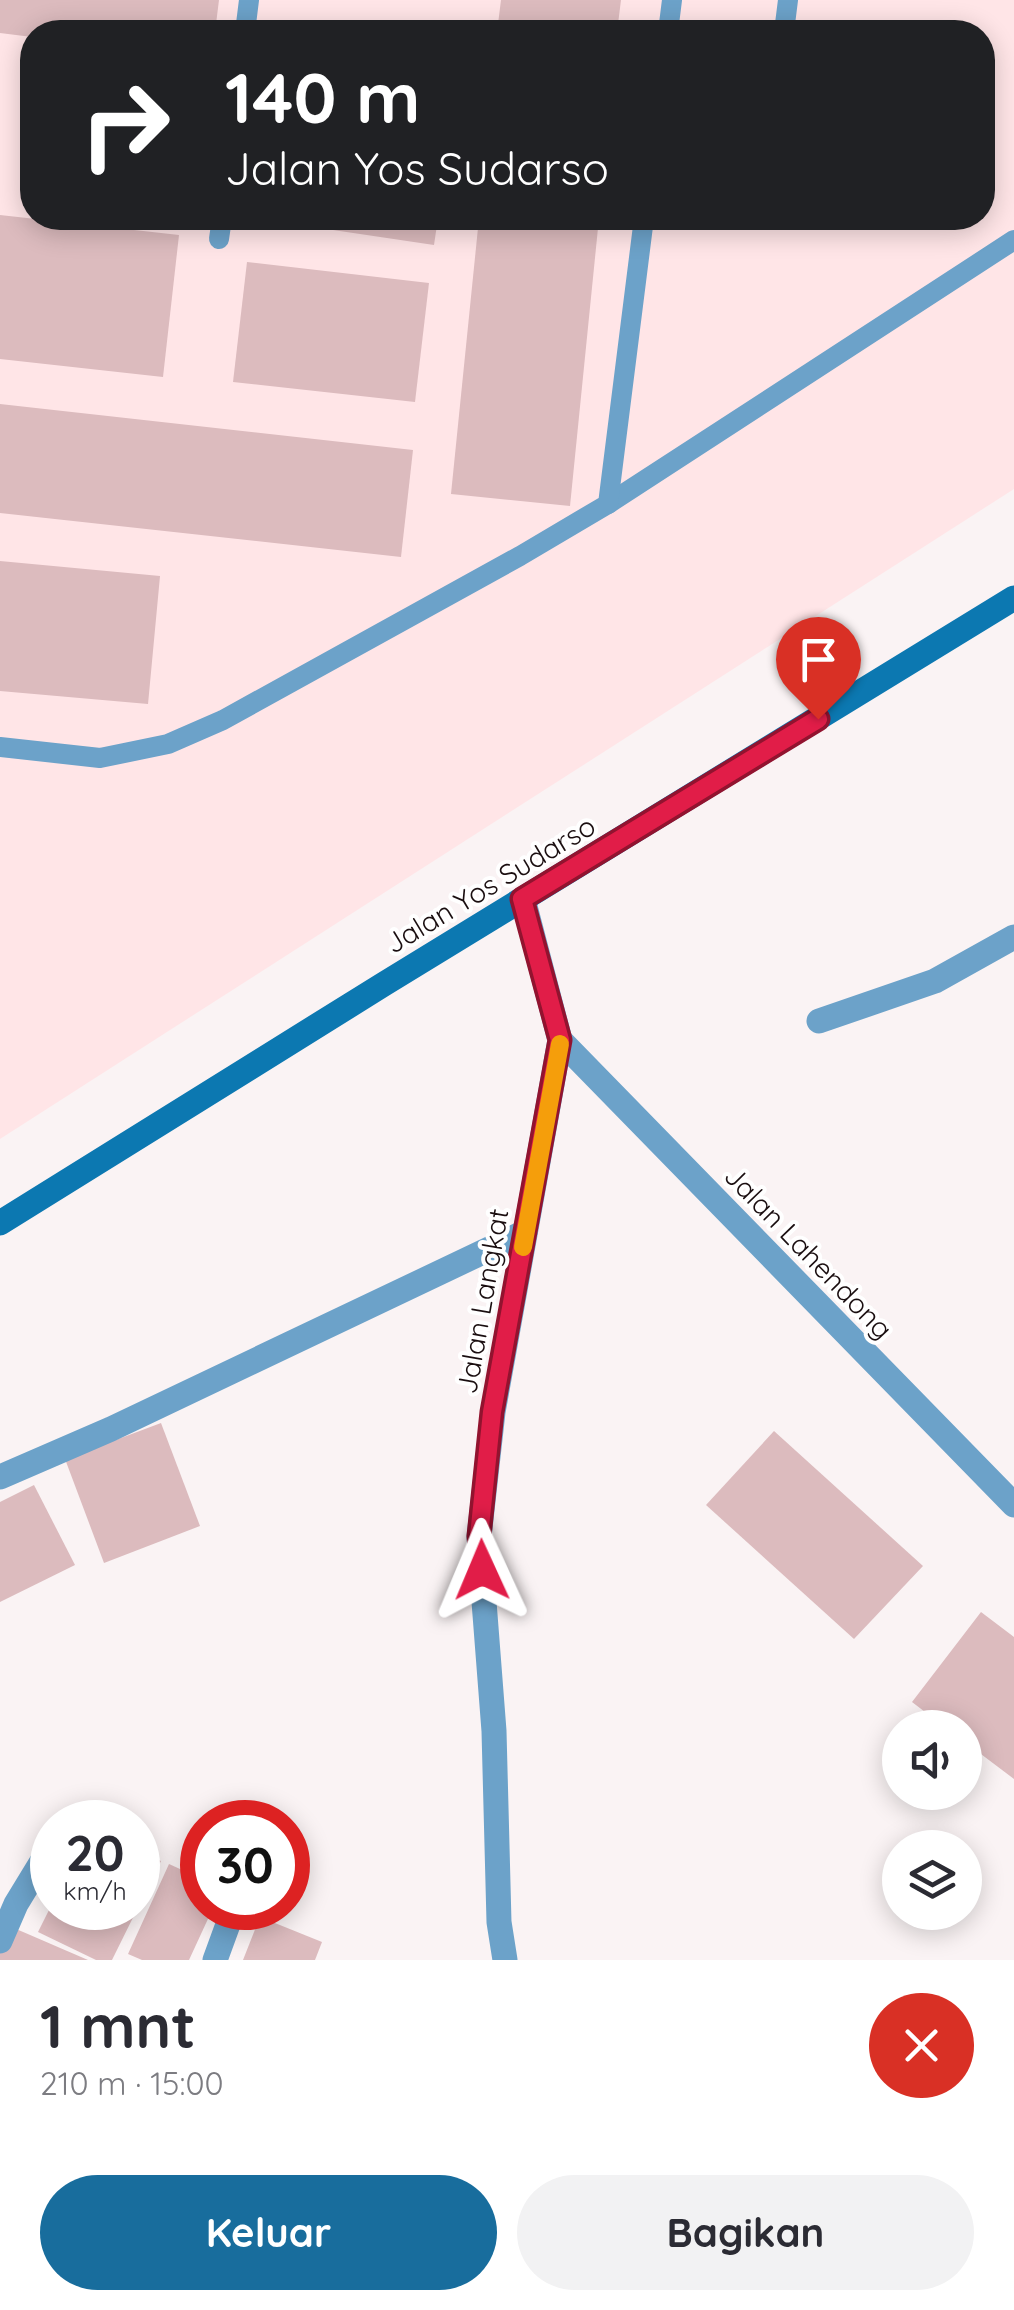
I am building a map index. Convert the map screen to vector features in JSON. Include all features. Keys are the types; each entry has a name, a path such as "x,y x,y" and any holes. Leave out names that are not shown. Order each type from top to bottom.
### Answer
{"main road":[{"name":"Jalan Yos Sudarso","path":"0,1223 1014,598"}],"street":[{"name":"Jalan Langkat","path":"506,1960 499,1922 494,1731 479,1536 492,1412 560,1040 522,899"},
{"path":"819,1021 935,980 1014,937"},
{"name":"Jalan Lahendong","path":"560,1040 1014,1505"},
{"path":"0,1477 525,1232"},
{"path":"0,1941 30,1881"},
{"path":"215,1960 226,1930"}],"lane":[{"path":"220,240 221,230"},
{"path":"608,504 642,230"},
{"path":"0,747 100,758 168,744 222,720 608,504 1014,240"}],"shaded area":[{"path":"0,0 1014,0 1014,489 0,1139"}],"building":[{"path":"0,0 219,0 216,20 20,20 20,36 0,33"},
{"path":"501,0 621,0 618,20 498,20"},
{"path":"0,215 20,217 20,230 134,230 179,235 163,377 0,359"},
{"path":"333,230 436,230 434,245"},
{"path":"478,230 598,230 570,506 451,494"},
{"path":"247,262 429,283 415,402 233,382"},
{"path":"0,404 413,450 401,557 0,513"},
{"path":"0,561 160,576 148,704 0,691"},
{"path":"161,1423 200,1526 104,1563 65,1459"},
{"path":"774,1431 923,1566 854,1639 706,1505"},
{"path":"34,1485 75,1565 0,1602 0,1502"},
{"path":"981,1612 1014,1637 1014,1779 982,1755 982,1710 922,1710 912,1702"},
{"path":"169,1864 180,1869 180,1930 203,1930 189,1960 142,1960 128,1954 139,1930 160,1930 160,1884"},
{"path":"0,1922 88,1960 0,1960"},
{"path":"127,1930 112,1960 96,1960 38,1932"},
{"path":"255,1930 292,1930 322,1942 315,1960 243,1960"}],"slow traffic":[{"path":"523,1247 560,1044"}],"route":[{"path":"482,1570 479,1536 492,1412 560,1040 522,899 818,719"}]}
